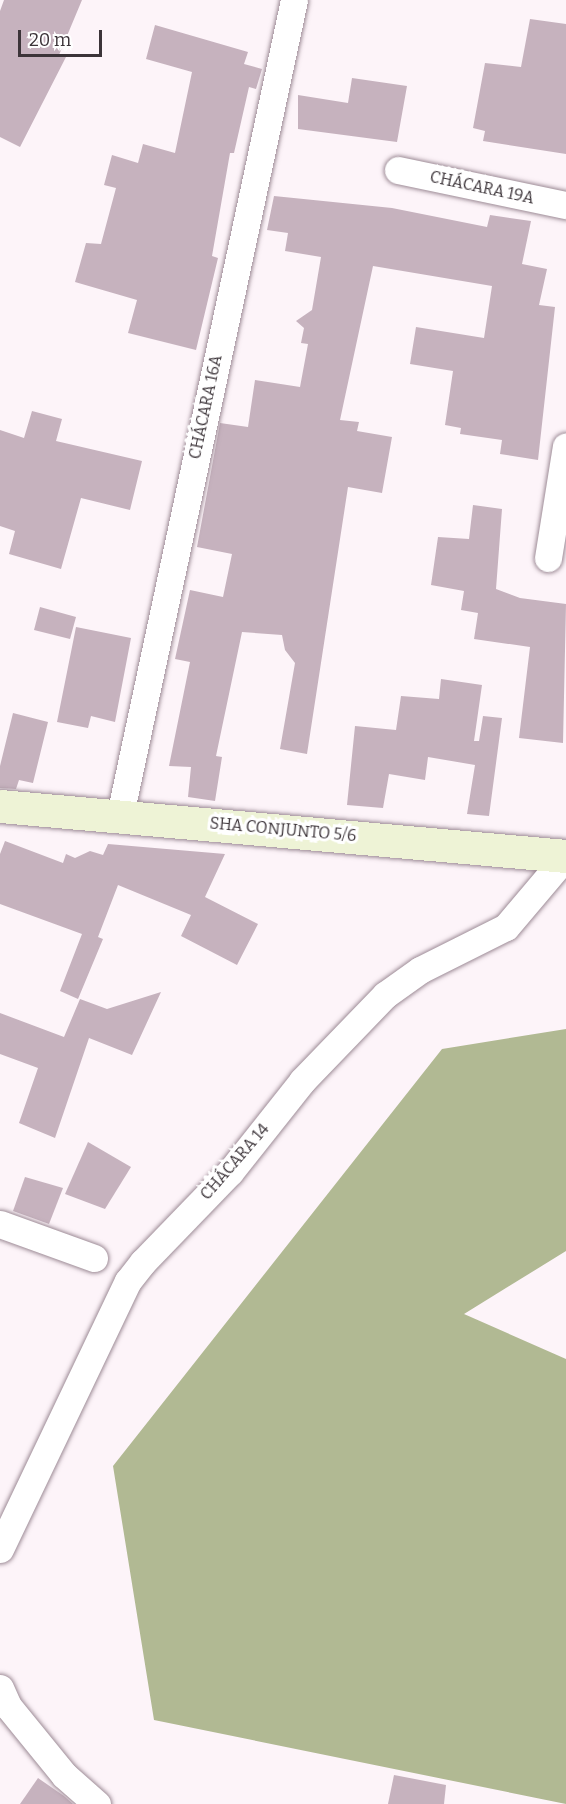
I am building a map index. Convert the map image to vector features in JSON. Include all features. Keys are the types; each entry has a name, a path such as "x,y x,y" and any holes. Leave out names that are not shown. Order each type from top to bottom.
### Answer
{"street":[{"name":"CHÁCARA 16A","path":"120,815 294,0"},
{"name":"CHÁCARA 19A","path":"398,170 566,206"},
{"path":"548,558 566,446"},
{"name":"SHA CONJUNTO 5/6","path":"0,806 566,856"},
{"name":"CHÁCARA 14","path":"0,1549 128,1281 143,1262 230,1172 302,1081 385,995 420,970 506,927 566,856"},
{"path":"0,1224 94,1258"},
{"path":"0,1688 8,1706 64,1774 97,1804"}],"green space":[{"path":"566,1029 566,1251 464,1314 566,1359 566,1804 154,1720 113,1466 442,1049"}],"building":[{"path":"4,0 82,0 59,55 66,57 20,147 0,137 0,11"},
{"path":"530,19 566,24 566,154 483,141 485,131 473,128 485,63 521,67"},
{"path":"155,25 248,52 244,64 262,69 256,89 249,87 234,153 230,153 212,256 218,258 196,350 128,333 137,300 75,282 86,243 101,244 116,188 104,185 112,155 138,163 143,144 175,153 192,72 146,59"},
{"path":"352,78 407,86 397,142 298,129 298,95 348,103"},
{"path":"274,196 392,208 487,227 490,215 531,221 522,264 547,269 539,305 555,307 538,460 500,454 502,440 460,434 461,428 445,425 453,371 410,364 416,327 484,338 492,286 373,266 340,420 359,422 357,431 392,437 382,493 348,487 307,754 280,749 295,663 285,650 282,635 242,632 216,756 222,757 215,801 188,797 191,767 169,766 190,662 175,659 190,590 223,597 232,554 197,547 220,423 248,427 255,380 300,387 308,344 301,343 304,328 296,321 312,310 321,257 285,251 288,233 267,230"},
{"path":"32,411 62,419 56,441 142,461 130,510 81,498 61,569 9,554 15,531 0,526 0,430 24,438"},
{"path":"473,505 502,509 496,589 520,598 566,604 563,743 519,738 530,647 474,639 478,613 461,610 464,591 431,585 438,537 469,539"},
{"path":"40,607 76,617 70,639 34,630"},
{"path":"76,627 131,638 115,722 91,716 88,728 57,722"},
{"path":"441,679 482,685 474,741 479,741 483,716 502,718 489,816 467,814 475,765 428,757 425,780 389,774 383,808 347,805 355,726 396,730 401,696 439,699"},
{"path":"13,713 48,722 33,783 19,780 16,789 0,788 0,766"},
{"path":"5,841 63,863 66,854 75,858 90,851 103,855 108,844 225,854 205,897 258,924 237,965 181,936 191,915 118,885 98,937 103,939 78,999 60,991 82,934 0,904 0,854"},
{"path":"161,992 132,1055 89,1038 55,1138 19,1123 38,1068 0,1054 0,1013 64,1037 80,999 107,1009"},
{"path":"88,1142 131,1167 105,1209 65,1194"},
{"path":"25,1177 63,1188 49,1224 13,1211"},
{"path":"394,1775 446,1785 444,1804 388,1804"},
{"path":"38,1778 64,1796 73,1804 20,1804"}]}
